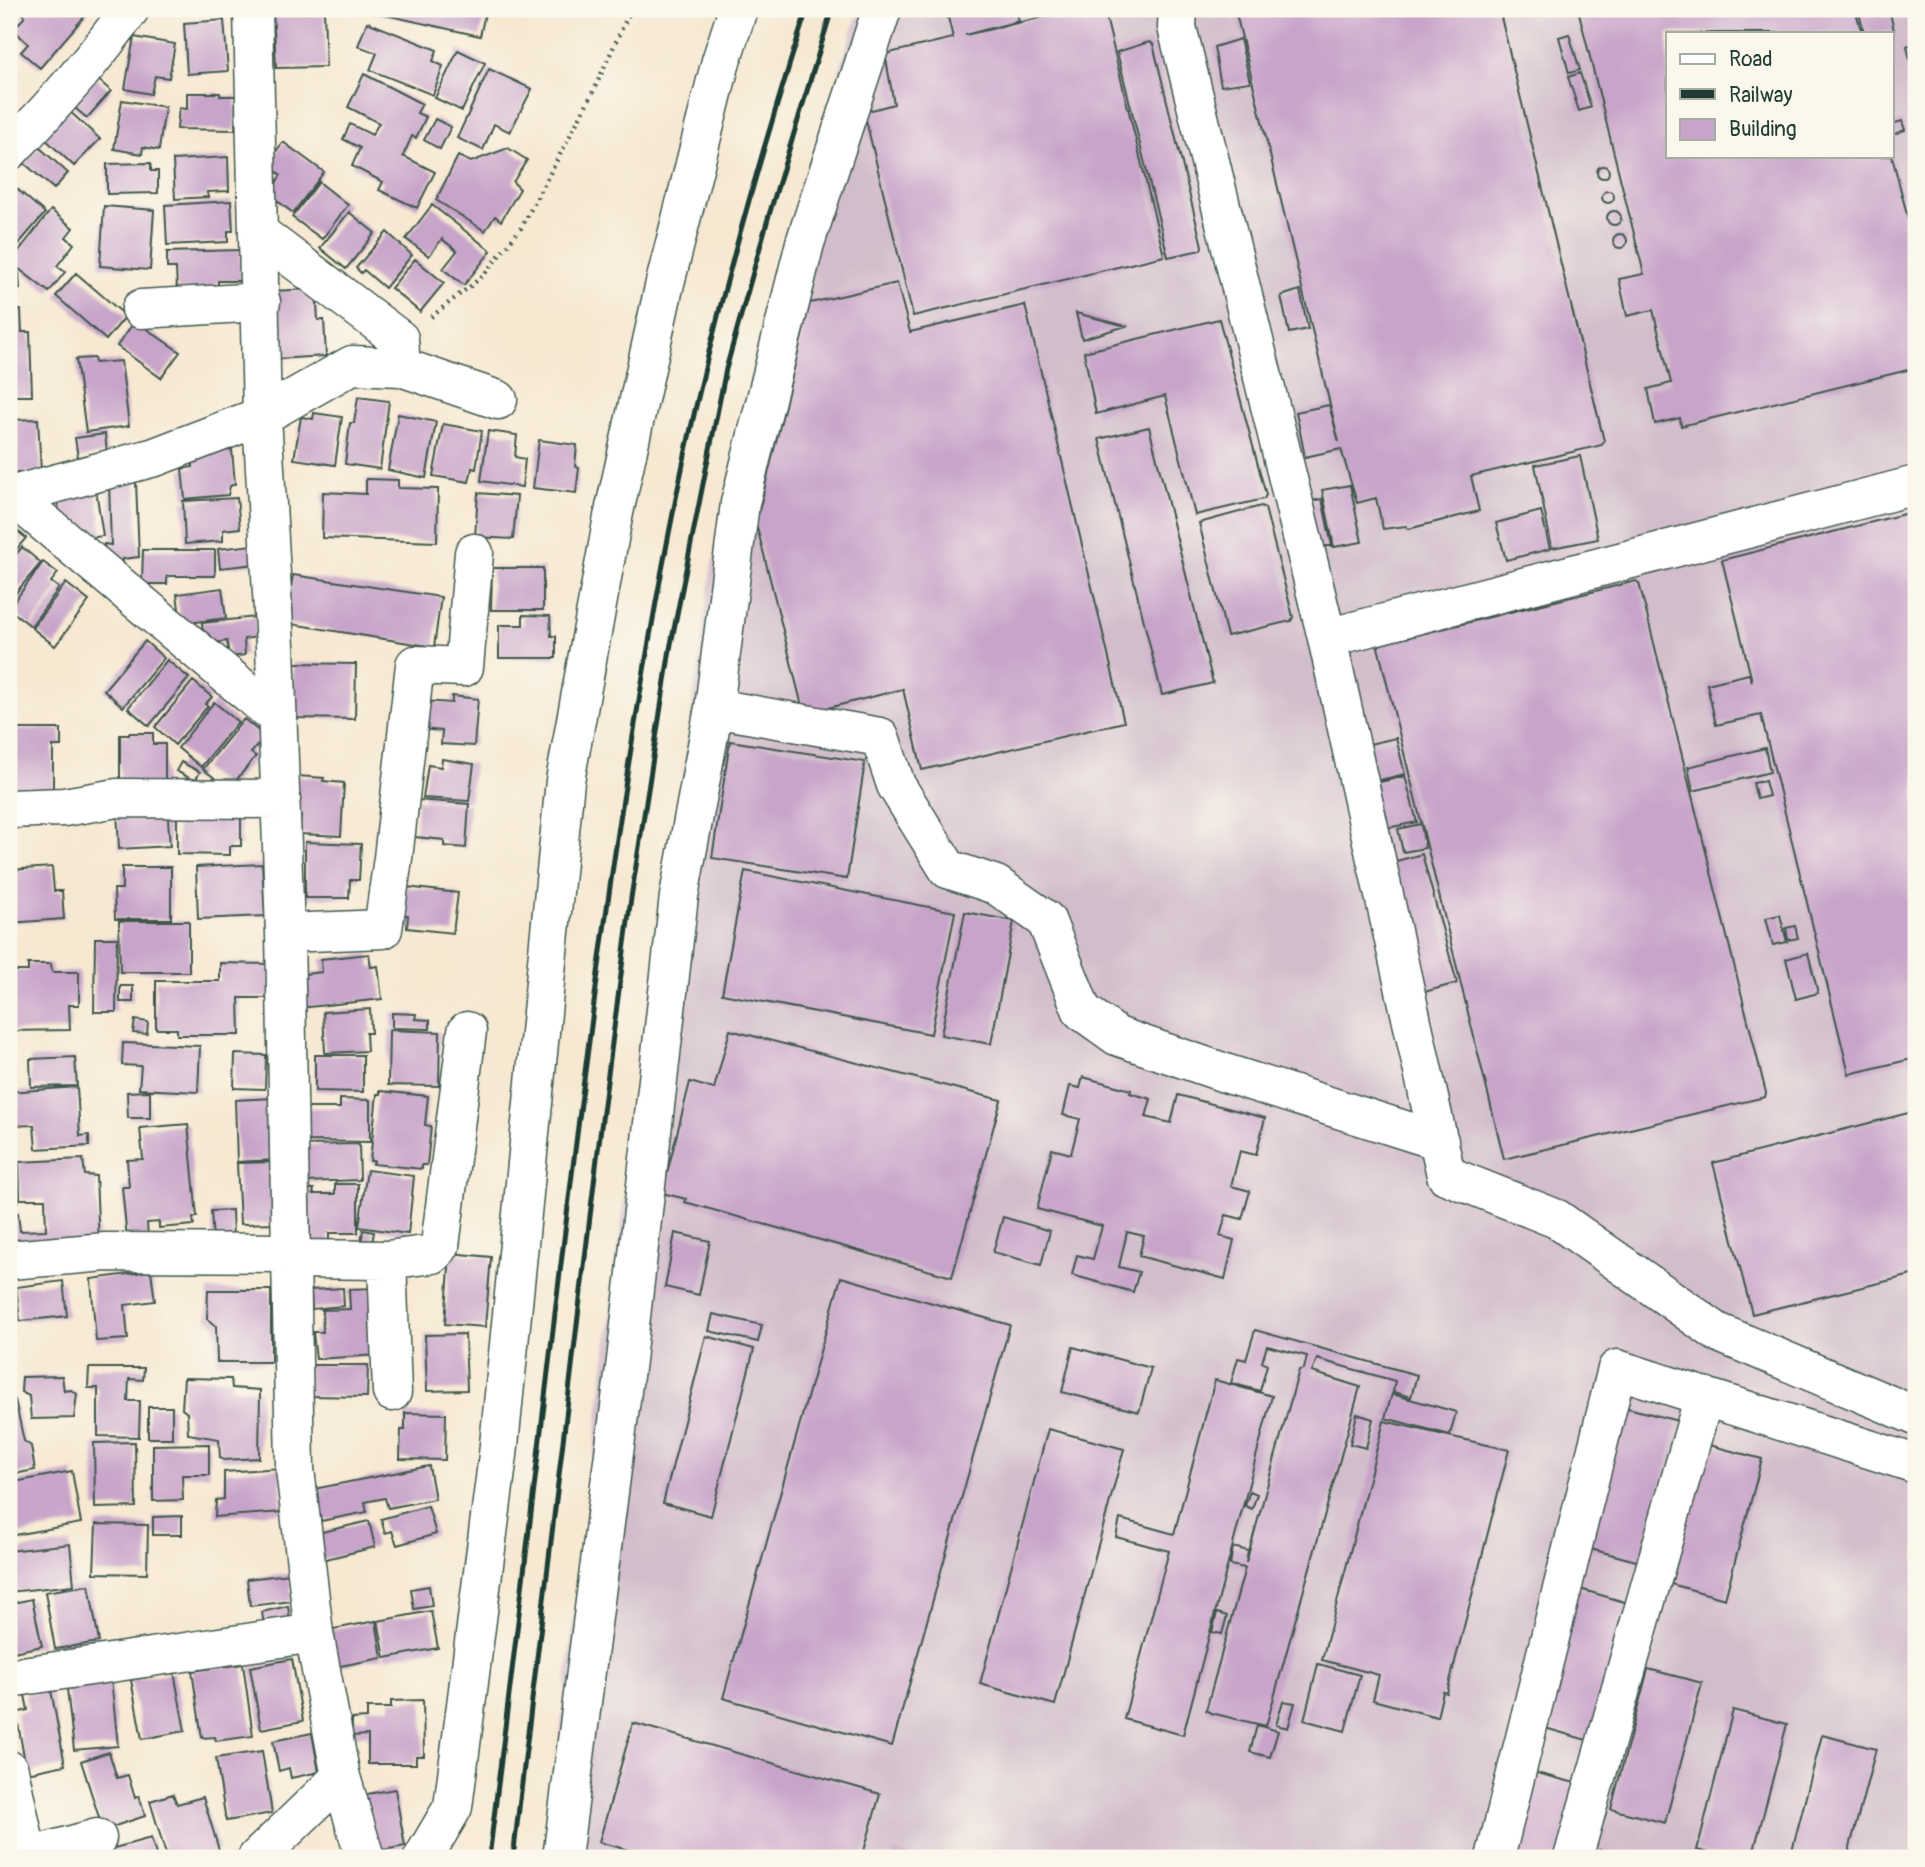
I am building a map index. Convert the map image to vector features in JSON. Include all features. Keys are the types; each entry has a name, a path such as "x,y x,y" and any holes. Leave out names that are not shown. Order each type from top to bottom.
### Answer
{"street":[{"path":"9,151 48,111 102,48 130,9"},
{"path":"253,9 262,416 278,718 285,933 295,1469 314,1633 341,1777 365,1858"},
{"path":"423,1858 453,1807 498,1455 565,781 613,517 664,287 721,61 738,9"},
{"path":"562,1858 626,1360 679,896 714,708 740,502 805,243 882,9"},
{"path":"1178,9 1177,27 1327,638 1446,1175 1558,1219 1717,1332 1916,1416"},
{"path":"259,233 400,353 498,400"},
{"path":"141,309 261,302"},
{"path":"10,496 155,457 262,416 352,365 400,353"},
{"path":"1327,638 1916,485"},
{"path":"10,496 278,718"},
{"path":"285,933 383,929 408,858 415,665 464,667 474,553"},
{"path":"714,708 880,737 897,785 948,869 996,885 1046,920 1083,1011 1117,1036 1439,1141"},
{"path":"9,809 64,807 117,798 281,799"},
{"path":"9,1260 106,1252 387,1260 433,1254 440,1245 467,1031"},
{"path":"387,1260 392,1392"},
{"path":"1495,1858 1617,1369 1916,1464"},
{"path":"1573,1858 1704,1396"},
{"path":"9,1678 314,1633"},
{"path":"9,1770 23,1848 97,1838"},
{"path":"257,1858 341,1777"}],"path":[{"path":"400,353 446,307 484,276 521,228 592,94 631,9"}],"shaded area":[{"path":"859,9 1916,9 1916,1858 1194,1858 1187,1855 1154,1858 545,1858 624,1201 712,564 786,239"}],"building":[{"path":"23,9 91,9 40,68 21,52 28,44 13,29 24,18"},
{"path":"273,9 324,9 326,67 276,68"},
{"path":"372,9 486,9 480,36 372,12"},
{"path":"946,9 1015,9 1019,21 965,35 1078,9 1104,9 1164,256 913,316 865,116 868,111 894,104 885,54 953,38"},
{"path":"1235,9 1499,9 1604,441 1602,445 1471,476 1479,511 1408,529 1406,526 1383,529 1376,498 1357,503 1341,449 1305,457 1296,412 1329,405 1339,442"},
{"path":"1578,9 1855,9 1862,32 1666,32 1666,158 1893,158 1916,250 1916,368 1681,426 1680,418 1655,424 1648,389 1671,383 1653,310 1627,316 1619,279 1644,274"},
{"path":"1858,9 1889,9 1894,30 1864,32"},
{"path":"224,20 228,71 187,74 184,23"},
{"path":"367,22 437,50 433,61 443,66 433,95 370,70 377,53 358,46"},
{"path":"1569,34 1580,70 1569,73 1559,37"},
{"path":"134,37 175,44 169,78 155,76 151,94 125,89"},
{"path":"1240,39 1250,82 1221,86 1214,47"},
{"path":"1149,42 1153,44 1202,246 1201,250 1168,257 1117,52"},
{"path":"1916,43 1916,82 1915,82 1907,46"},
{"path":"458,50 485,63 462,111 435,98"},
{"path":"489,69 532,89 510,132 494,124 483,150 457,138"},
{"path":"1580,73 1591,107 1579,111 1568,77"},
{"path":"364,74 422,104 417,113 426,117 416,138 412,136 403,156 435,172 417,208 379,190 383,182 352,166 360,148 343,139 350,124 372,135 379,123 348,107"},
{"path":"94,76 111,91 87,118 70,104"},
{"path":"187,93 236,96 235,130 177,129 179,108 187,109"},
{"path":"122,100 165,107 159,150 143,147 142,154 114,149"},
{"path":"67,109 100,139 74,166 42,136"},
{"path":"435,119 451,127 440,149 424,140"},
{"path":"1902,121 1905,130 1894,134 1894,123"},
{"path":"283,142 324,172 293,213 269,194 281,175 267,163"},
{"path":"39,147 68,173 54,189 24,163"},
{"path":"508,148 527,160 513,182 520,189 501,221 495,216 485,231 436,200 458,156 471,162"},
{"path":"228,157 229,191 207,192 208,197 175,199 173,160"},
{"path":"151,163 151,171 158,171 158,193 107,194 107,164"},
{"path":"1603,166 1609,172 1603,178 1597,172"},
{"path":"9,182 45,213 11,253 9,251"},
{"path":"319,182 348,205 322,239 292,217"},
{"path":"1603,192 1613,192 1613,202 1603,202"},
{"path":"231,201 233,231 228,231 228,242 167,245 165,205"},
{"path":"432,205 491,251 464,285 443,269 457,251 442,239 429,256 406,239"},
{"path":"104,206 154,210 150,270 100,266"},
{"path":"51,210 73,228 66,237 74,244 57,266 65,272 49,292 10,262"},
{"path":"1614,211 1619,213 1619,223 1614,225 1609,223 1607,218 1609,213"},
{"path":"349,212 375,233 346,269 320,248"},
{"path":"387,232 412,255 385,288 364,270 361,273 356,268"},
{"path":"1620,234 1625,236 1625,246 1620,248 1615,246 1613,241 1615,236"},
{"path":"240,250 241,281 218,281 218,289 177,290 176,268 167,268 167,252"},
{"path":"415,259 444,283 420,312 391,288"},
{"path":"9,266 19,273 20,289 9,290"},
{"path":"76,273 126,316 106,340 56,296"},
{"path":"897,283 910,332 1025,305 1124,722 922,770 903,689 804,714 756,523 810,303"},
{"path":"316,289 318,320 324,320 326,356 275,359 271,291"},
{"path":"1300,290 1308,329 1289,333 1281,296"},
{"path":"21,310 22,332 30,332 32,396 9,396 9,311"},
{"path":"1076,313 1126,326 1082,339"},
{"path":"1219,319 1266,495 1264,499 1195,515 1165,396 1096,414 1084,352"},
{"path":"135,321 180,352 161,378 117,346"},
{"path":"94,358 95,363 121,361 129,426 86,432 76,359"},
{"path":"358,397 389,401 380,469 345,464 350,423 354,423"},
{"path":"314,413 342,417 335,465 294,459 301,417 313,419"},
{"path":"398,414 436,422 426,478 388,470"},
{"path":"38,419 41,472 9,473 9,420"},
{"path":"443,424 482,431 476,469 472,468 469,482 433,476"},
{"path":"1149,427 1213,683 1162,695 1099,439"},
{"path":"488,431 517,435 515,457 525,459 522,487 481,481"},
{"path":"105,434 107,453 78,458 75,438"},
{"path":"539,440 577,445 575,466 579,468 576,493 533,488"},
{"path":"232,450 235,484 230,486 228,495 185,499 182,469 193,467 193,453"},
{"path":"1580,456 1598,539 1552,548 1535,465"},
{"path":"366,479 398,480 398,488 438,489 437,542 322,538 323,492 366,494"},
{"path":"136,482 139,557 123,559 123,570 107,565 104,544 111,545 109,483"},
{"path":"1350,485 1362,542 1334,547 1322,490"},
{"path":"96,490 103,536 82,539 59,519 58,496"},
{"path":"478,493 517,496 513,539 475,537"},
{"path":"237,498 240,528 223,530 223,541 185,544 183,501"},
{"path":"1322,499 1332,546 1320,546 1311,501"},
{"path":"1261,506 1265,508 1293,617 1291,621 1227,636 1199,523"},
{"path":"1541,511 1550,549 1506,560 1496,523"},
{"path":"1916,511 1916,1058 1849,1074 1761,715 1716,725 1707,684 1749,674 1752,681 1722,560"},
{"path":"9,524 26,538 9,558"},
{"path":"253,545 256,564 220,568 218,549"},
{"path":"22,547 41,563 9,601 9,563"},
{"path":"143,550 215,550 215,576 167,576 167,584 142,584"},
{"path":"43,562 58,573 51,582 59,588 31,626 9,609"},
{"path":"492,568 543,568 543,610 491,610"},
{"path":"293,575 441,597 434,647 285,623"},
{"path":"1636,581 1639,583 1766,1093 1765,1097 1504,1159 1378,647 1381,644"},
{"path":"66,583 89,601 55,646 32,628"},
{"path":"222,588 226,618 181,624 177,594"},
{"path":"523,615 550,616 551,636 556,636 556,658 499,658 499,625 523,625"},
{"path":"255,617 257,637 244,639 245,655 229,657 227,641 204,644 202,623"},
{"path":"145,641 164,658 123,707 104,690"},
{"path":"167,660 189,678 149,726 128,708"},
{"path":"293,663 356,664 355,719 293,718"},
{"path":"193,681 212,697 205,704 208,706 175,745 155,727"},
{"path":"452,696 478,699 474,746 441,744 442,731 421,729 423,701 452,703"},
{"path":"214,702 238,722 201,767 178,748"},
{"path":"244,719 265,736 251,753 256,756 229,789 203,769"},
{"path":"11,729 61,729 61,746 53,746 53,800 9,800"},
{"path":"153,733 153,744 165,744 165,792 120,792 120,735"},
{"path":"1396,738 1405,774 1376,781 1365,745"},
{"path":"730,741 865,762 847,879 712,858"},
{"path":"1765,748 1770,772 1693,791 1688,767"},
{"path":"442,759 474,764 469,801 423,798 428,765 441,767"},
{"path":"181,762 200,772 195,781 176,771"},
{"path":"298,776 344,783 341,836 299,834 301,815 295,815"},
{"path":"1405,776 1417,822 1377,830 1368,785"},
{"path":"1765,781 1769,796 1757,799 1753,783"},
{"path":"417,800 469,804 466,848 444,846 444,840 415,837"},
{"path":"177,805 241,805 241,846 230,846 230,855 177,854"},
{"path":"167,806 170,846 119,849 117,809"},
{"path":"1421,824 1425,848 1403,852 1398,829"},
{"path":"305,842 361,844 359,880 350,880 349,898 305,898"},
{"path":"1422,854 1457,983 1417,994 1382,865"},
{"path":"262,864 265,916 198,919 196,867"},
{"path":"52,867 54,891 62,891 64,919 9,923 9,870"},
{"path":"122,867 171,867 171,919 115,919 114,889 122,889"},
{"path":"745,871 955,912 931,1034 722,994"},
{"path":"406,887 458,893 453,933 407,928 408,915 403,915"},
{"path":"965,912 1014,921 991,1044 941,1035"},
{"path":"1780,915 1787,942 1773,945 1766,918"},
{"path":"119,921 189,921 189,972 120,972"},
{"path":"1795,926 1798,938 1788,940 1786,928"},
{"path":"95,938 117,938 116,1012 94,1012"},
{"path":"1808,953 1818,993 1796,999 1786,959"},
{"path":"369,954 371,967 378,966 382,999 300,1008 296,975 322,972 321,959"},
{"path":"220,963 270,964 270,998 239,998 240,1035 177,1035 177,1029 156,1029 156,981 220,981"},
{"path":"28,964 51,964 52,972 79,972 79,1005 69,1005 70,1030 9,1031 9,971 28,971"},
{"path":"120,986 133,986 133,1002 120,1002"},
{"path":"370,1009 371,1033 366,1033 367,1051 325,1053 323,1012"},
{"path":"392,1013 416,1014 415,1019 430,1020 430,1029 392,1028"},
{"path":"135,1020 148,1022 147,1034 133,1033"},
{"path":"389,1030 440,1032 439,1086 388,1085"},
{"path":"730,1030 1001,1100 952,1277 685,1202 686,1199 662,1193 690,1082 714,1089"},
{"path":"123,1043 200,1046 198,1092 139,1089 141,1066 122,1065"},
{"path":"235,1054 266,1055 265,1089 234,1088"},
{"path":"315,1055 363,1055 363,1092 315,1091"},
{"path":"75,1057 77,1086 31,1087 30,1059"},
{"path":"1083,1077 1131,1090 1130,1093 1151,1099 1146,1117 1171,1123 1178,1095 1265,1118 1256,1155 1240,1151 1231,1186 1250,1191 1242,1219 1226,1215 1220,1236 1234,1240 1225,1279 1139,1256 1144,1236 1127,1232 1119,1267 1139,1272 1133,1292 1072,1275 1077,1255 1093,1259 1102,1226 1037,1209 1052,1149 1071,1154 1080,1119 1063,1115 1070,1086 1080,1088"},
{"path":"77,1087 80,1136 89,1135 89,1146 36,1149 34,1125 10,1126 9,1092"},
{"path":"150,1091 150,1118 128,1118 127,1092"},
{"path":"380,1091 428,1096 425,1125 431,1126 427,1165 422,1165 422,1169 373,1164 374,1161 370,1161 377,1094 380,1094"},
{"path":"274,1098 276,1160 237,1162 235,1100"},
{"path":"340,1099 370,1100 370,1142 305,1141 305,1108 340,1108"},
{"path":"1916,1111 1916,1274 1752,1314 1713,1163"},
{"path":"188,1124 197,1217 193,1218 194,1225 159,1228 159,1222 147,1223 148,1237 127,1239 122,1187 129,1187 127,1160 143,1159 140,1128"},
{"path":"359,1144 360,1180 304,1182 303,1145"},
{"path":"83,1159 85,1175 96,1176 99,1244 9,1248 9,1213 18,1213 20,1231 46,1230 45,1199 20,1199 19,1162"},
{"path":"9,1162 17,1162 18,1201 9,1202"},
{"path":"276,1162 279,1223 240,1224 237,1163"},
{"path":"367,1170 414,1176 408,1234 359,1227"},
{"path":"335,1184 358,1184 358,1233 329,1233 329,1246 306,1246 300,1189 314,1189 313,1194 335,1194"},
{"path":"232,1210 233,1240 213,1241 211,1211"},
{"path":"1003,1217 1050,1231 1041,1265 993,1252"},
{"path":"363,1230 374,1232 372,1243 361,1242"},
{"path":"675,1233 710,1241 699,1295 665,1287"},
{"path":"450,1253 491,1257 485,1327 445,1324"},
{"path":"151,1271 155,1301 125,1305 128,1339 96,1341 91,1279"},
{"path":"841,1277 1010,1325 892,1746 723,1698"},
{"path":"63,1281 67,1316 20,1321 16,1287"},
{"path":"343,1288 344,1306 312,1309 311,1290"},
{"path":"375,1288 379,1355 316,1359 313,1332 323,1332 322,1310 350,1309 349,1289"},
{"path":"208,1290 271,1290 271,1362 217,1362 216,1326 207,1319"},
{"path":"713,1314 762,1325 758,1342 709,1331"},
{"path":"1255,1330 1417,1375 1411,1397 1393,1392 1395,1381 1317,1359 1312,1372 1360,1387 1266,1726 1206,1710 1245,1568 1230,1565 1233,1547 1248,1551 1246,1563 1299,1370 1304,1369 1307,1356 1267,1346 1262,1362 1267,1365 1260,1391 1231,1383 1238,1358 1246,1360"},
{"path":"465,1334 467,1390 427,1391 425,1335"},
{"path":"706,1336 754,1349 711,1516 663,1503"},
{"path":"1073,1347 1151,1368 1139,1412 1062,1392"},
{"path":"308,1365 368,1365 367,1397 308,1396"},
{"path":"89,1368 144,1368 143,1380 129,1379 128,1401 140,1401 139,1437 98,1436 98,1388 88,1388"},
{"path":"62,1376 64,1391 71,1390 77,1394 74,1418 31,1419 29,1396 21,1392 22,1377"},
{"path":"184,1378 231,1379 232,1388 260,1390 259,1458 224,1460 220,1458 219,1439 188,1434 187,1413 182,1409"},
{"path":"1215,1380 1272,1396 1183,1735 1124,1719 1169,1551 1116,1537 1120,1519 1174,1534"},
{"path":"1392,1394 1456,1412 1450,1435 1385,1418"},
{"path":"15,1400 24,1441 31,1446 35,1470 9,1475 9,1401"},
{"path":"148,1407 172,1407 172,1438 148,1438"},
{"path":"1624,1407 1678,1421 1640,1562 1587,1548"},
{"path":"405,1413 446,1414 445,1460 400,1459 401,1430 405,1430"},
{"path":"1357,1414 1373,1419 1366,1448 1350,1444"},
{"path":"1384,1421 1509,1450 1447,1693 1443,1692 1437,1717 1373,1700 1379,1675 1322,1660"},
{"path":"1048,1429 1124,1449 1055,1705 980,1684"},
{"path":"135,1442 136,1507 95,1508 94,1443"},
{"path":"209,1444 209,1475 182,1475 183,1500 153,1501 153,1445"},
{"path":"1709,1445 1762,1459 1725,1599 1671,1584"},
{"path":"429,1466 435,1499 388,1508 385,1498 365,1502 367,1512 321,1521 314,1489"},
{"path":"280,1468 282,1512 215,1517 216,1500 224,1499 224,1472"},
{"path":"72,1471 81,1523 9,1536 9,1483"},
{"path":"1250,1491 1257,1494 1252,1509 1245,1506"},
{"path":"428,1506 436,1534 397,1545 392,1531 385,1533 381,1519"},
{"path":"182,1516 182,1535 153,1535 153,1517"},
{"path":"369,1521 375,1547 322,1560 318,1533"},
{"path":"96,1524 148,1525 147,1574 94,1573"},
{"path":"70,1544 74,1585 9,1592 9,1551"},
{"path":"290,1574 292,1601 250,1606 247,1579"},
{"path":"89,1585 99,1642 55,1649 45,1592"},
{"path":"429,1586 432,1606 414,1609 411,1589"},
{"path":"1573,1587 1628,1603 1590,1741 1535,1725"},
{"path":"32,1599 42,1646 9,1653 9,1604"},
{"path":"288,1606 290,1620 264,1626 262,1612"},
{"path":"431,1611 438,1648 385,1658 378,1621"},
{"path":"1217,1613 1227,1616 1222,1634 1212,1632"},
{"path":"376,1621 382,1658 335,1667 328,1630"},
{"path":"292,1659 303,1721 261,1729 250,1667"},
{"path":"243,1664 253,1736 216,1741 215,1737 202,1738 192,1671"},
{"path":"1318,1664 1360,1675 1345,1731 1304,1720"},
{"path":"1648,1669 1702,1683 1665,1823 1611,1809"},
{"path":"174,1672 185,1731 142,1739 131,1680"},
{"path":"111,1679 118,1746 74,1750 67,1689 81,1687 81,1683"},
{"path":"51,1690 65,1765 27,1773 16,1713 28,1710 25,1695"},
{"path":"423,1700 424,1756 416,1756 416,1764 368,1764 368,1735 352,1736 352,1719 367,1718 367,1708 391,1708 391,1701"},
{"path":"1283,1701 1295,1703 1288,1728 1276,1725"},
{"path":"1733,1710 1787,1724 1752,1858 1728,1858 1697,1850"},
{"path":"633,1723 880,1794 862,1858 657,1858 599,1842"},
{"path":"1257,1725 1278,1731 1270,1757 1250,1752"},
{"path":"312,1733 319,1772 291,1778 289,1768 279,1771 273,1741"},
{"path":"1822,1735 1876,1749 1847,1858 1790,1858"},
{"path":"262,1751 272,1813 226,1821 216,1758"},
{"path":"109,1752 117,1778 128,1775 135,1798 139,1796 145,1816 103,1830 81,1761"},
{"path":"1525,1770 1579,1784 1560,1858 1502,1858"},
{"path":"395,1789 405,1846 372,1852 362,1795"},
{"path":"173,1794 177,1804 203,1797 219,1850 212,1852 214,1858 167,1858 150,1801"},
{"path":"151,1838 157,1858 109,1858 107,1850"},
{"path":"1600,1850 1628,1857 1628,1858 1597,1858"},
{"path":"894,1852 915,1857 915,1858 893,1858"}],"railway":[{"path":"489,1858 582,1094 610,883 643,673 683,464 724,292 755,178 807,9"},
{"path":"513,1858 597,1158 631,898 670,649 726,369 769,215 832,9"}]}
